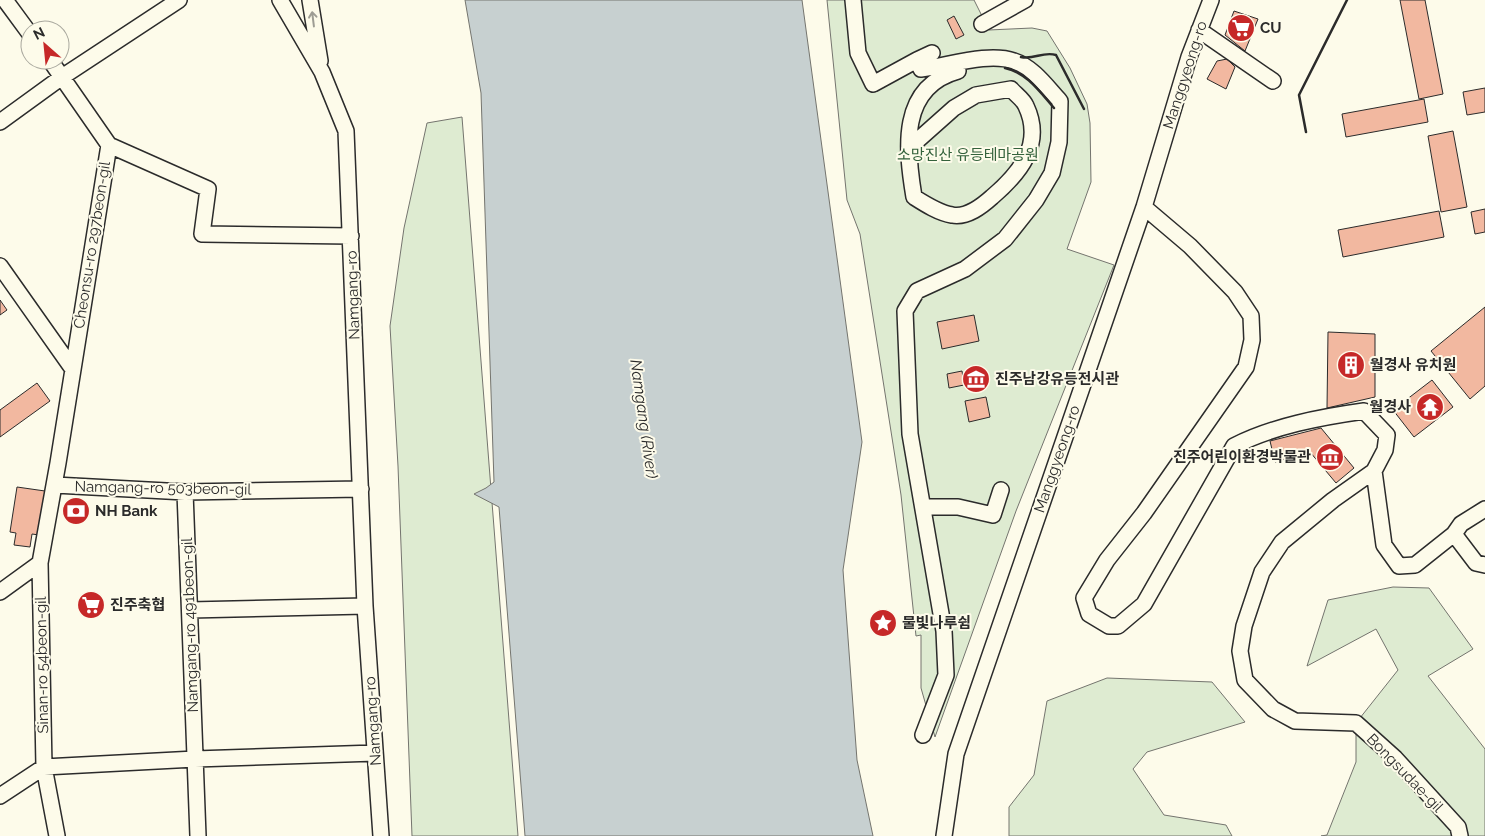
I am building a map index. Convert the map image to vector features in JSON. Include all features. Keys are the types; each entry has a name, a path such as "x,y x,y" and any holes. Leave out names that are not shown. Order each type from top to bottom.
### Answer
{"street":[{"path":"5,0 20,20"},
{"path":"0,122 62,77 179,0"},
{"name":"Namgang-ro","path":"280,0 322,72 346,131 365,606 381,836"},
{"path":"310,0 322,72"},
{"path":"853,0 858,53 872,84 932,53"},
{"path":"982,24 1025,0"},
{"name":"Manggyeong-ro","path":"944,836 956,754 1144,207 1199,30 1211,0"},
{"path":"1199,30 1273,81"},
{"path":"917,60 921,69 975,60 1014,60 1036,74 1060,101 1057,150 1052,172 1036,200 1005,238 965,269 917,290 905,311 910,434 924,506 944,631 946,675 923,735"},
{"path":"908,148 954,108 976,95 1011,89 1026,104 1032,130 1027,160 1014,178 978,210 953,216 914,197 908,148 910,118 924,91 941,76 1014,60"},
{"name":"Cheonsu-ro 297beon-gil","path":"57,70 109,146 72,368"},
{"path":"109,146 208,189 202,234 351,236"},
{"path":"1144,207 1190,246 1235,292 1251,316 1252,340 1246,367 1144,513 1102,568 1084,598 1089,614 1110,626 1118,626 1144,604 1234,446 1255,435 1335,415 1364,411 1386,435 1385,450 1374,471 1384,545 1399,566 1415,565 1454,534 1461,524 1485,509"},
{"path":"0,266 72,368"},
{"name":"Namgang-ro 503beon-gil","path":"72,368 55,485 185,492 361,489"},
{"name":"Bongsudae-gil","path":"1374,471 1333,500 1282,542 1262,572 1243,634 1240,651 1245,680 1273,709 1295,721 1356,723 1394,758 1458,827 1460,836"},
{"name":"Sinan-ro 54beon-gil","path":"55,485 40,563 44,767 57,836"},
{"path":"924,506 958,507 993,515 1001,490"},
{"name":"Namgang-ro 491beon-gil","path":"185,492 198,836"},
{"path":"1454,534 1476,563 1485,565"},
{"name":"Sinan-ro 54beon-gil","path":"0,592 40,563"},
{"path":"190,610 365,606"},
{"path":"0,796 44,767 195,759 375,753"}],"green space":[{"name":"소망진산 유등테마공원","path":"827,0 974,0 989,30 1032,28 1047,31 1070,68 1087,104 1090,123 1091,182 1067,249 1114,265 1016,511 935,737 921,688 921,635 916,636 901,495 860,234 847,200"},
{"path":"462,117 518,836 412,836 398,466 390,326 404,228 427,123"},
{"path":"1393,587 1429,588 1473,649 1428,676 1485,749 1485,836 1321,836 1327,835 1356,762 1356,723 1398,670 1376,629 1307,666 1328,600"},
{"path":"1107,678 1212,682 1245,722 1147,752 1133,769 1164,815 1226,825 1232,836 1009,836 1009,807 1034,775 1047,701"}],"water":[{"name":"Namgang (River)","path":"465,0 802,0 862,442 843,570 857,760 873,836 525,836 499,507 474,494 494,482 481,93"}],"building":[{"path":"1400,0 1425,0 1443,94 1419,99"},
{"path":"1234,11 1258,19 1245,51 1225,35"},
{"path":"954,16 964,35 956,39 947,20"},
{"path":"1227,59 1235,67 1226,89 1207,79 1217,61"},
{"path":"1485,88 1485,112 1467,115 1463,92"},
{"path":"1424,99 1428,122 1346,137 1342,114"},
{"path":"1453,131 1467,207 1441,212 1428,136"},
{"path":"1485,209 1485,232 1475,234 1471,212"},
{"path":"1439,211 1444,237 1343,257 1338,230"},
{"path":"0,300 7,310 0,315"},
{"path":"1485,307 1485,386 1470,399 1431,351"},
{"path":"974,315 979,341 942,349 937,322"},
{"name":"월경사 유치원","path":"1328,332 1375,334 1375,397 1327,408"},
{"path":"962,371 964,385 949,388 947,374"},
{"path":"1432,380 1453,407 1414,437 1393,410"},
{"path":"37,383 50,401 0,437 0,410"},
{"path":"986,397 990,417 969,422 965,401"},
{"name":"진주어린이환경박물관","path":"1321,428 1354,468 1336,483 1310,452 1275,462 1270,441"},
{"path":"17,487 45,491 39,535 32,534 30,547 14,545 16,533 10,532"}],"wall":[{"path":"1306,132 1299,95 1347,0"},
{"path":"1021,57 1026,58 1047,54 1056,55 1084,109"},
{"path":"1005,68 1013,70 1026,78 1054,108"}],"place":[{"name":"CU","path":"1241,28"},
{"name":"월경사 유치원","path":"1351,365"},
{"name":"진주남강유등전시관","path":"976,379"},
{"name":"월경사","path":"1430,407"},
{"name":"진주어린이환경박물관","path":"1330,457"},
{"name":"NH Bank","path":"76,511"},
{"name":"진주축협","path":"91,605"},
{"name":"물빛나루쉼","path":"883,623"}]}
